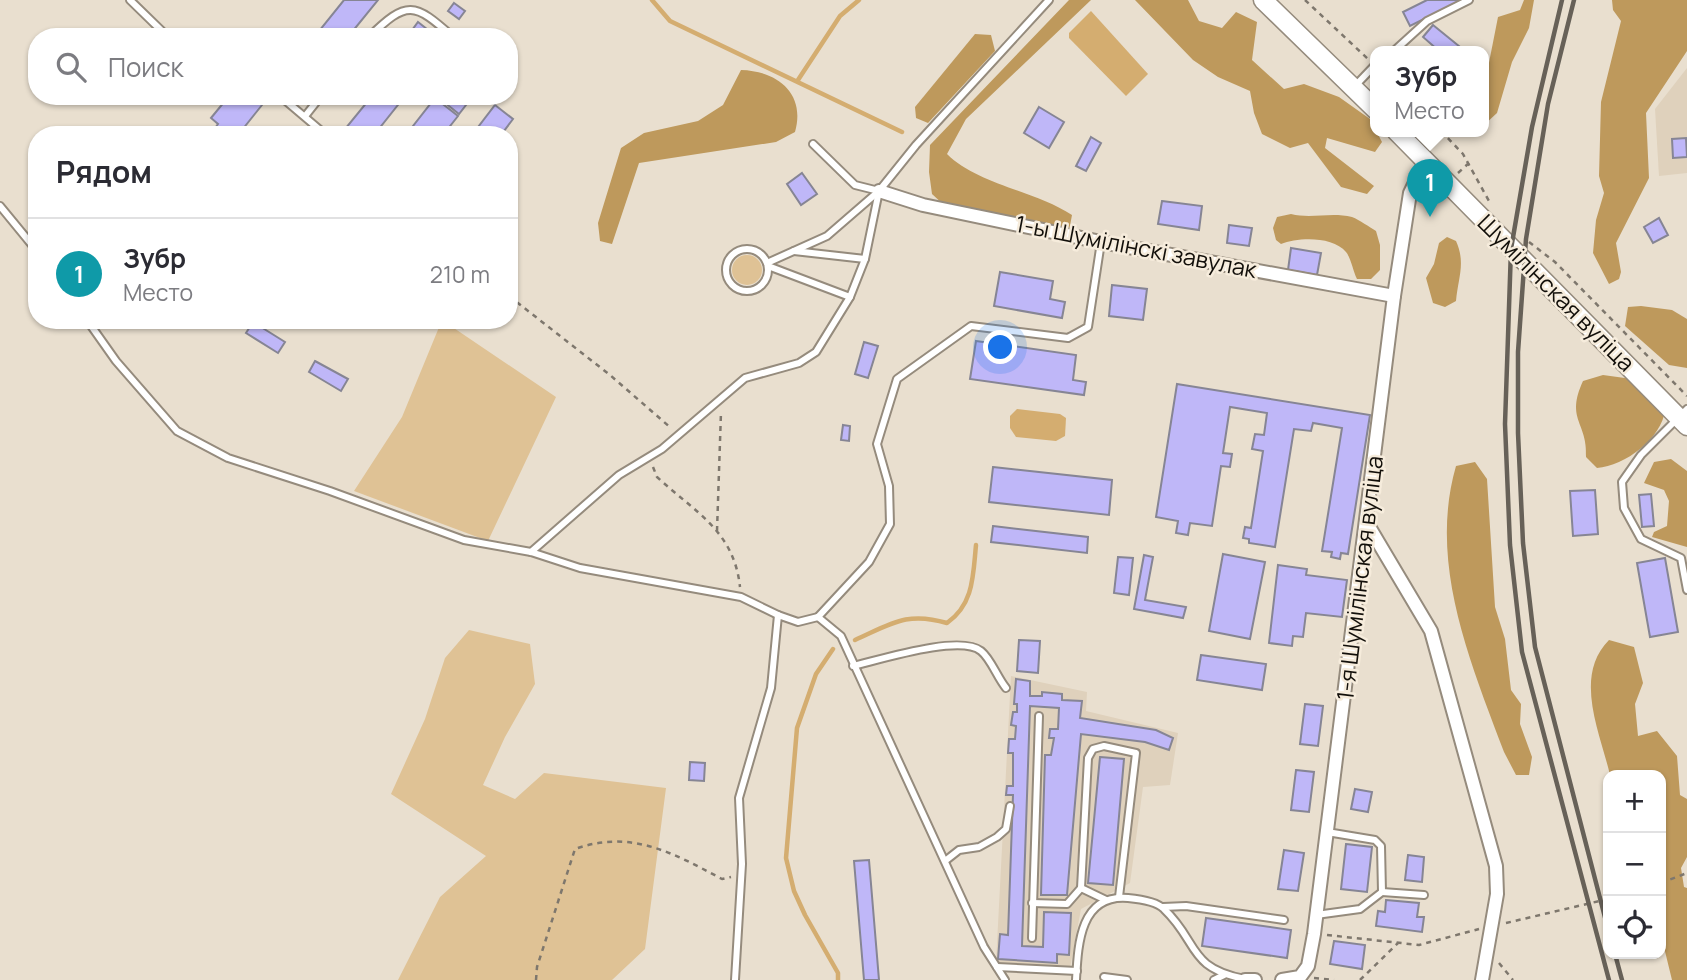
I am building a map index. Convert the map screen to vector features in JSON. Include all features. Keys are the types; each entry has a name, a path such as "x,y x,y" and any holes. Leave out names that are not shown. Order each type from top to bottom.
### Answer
{"main road":[{"path":"1264,0 1370,104"},
{"name":"Шумілінская вуліца","path":"1402,137 1684,417"}],"street":[{"name":"1-я Шумілінская вуліца","path":"1282,980 1300,977 1308,966 1314,934 1368,526 1394,296 1410,193 1425,162"},
{"name":"1-ы Шумілінскі завулак","path":"879,191 923,205 1101,242 1394,296"},
{"path":"1368,526 1431,631 1496,866 1492,926 1482,980"},
{"path":"1245,980 1255,980"}],"lane":[{"path":"130,0 159,28"},
{"path":"768,264 827,236 879,191 916,145 1049,0"},
{"path":"1400,46 1427,21 1469,0"},
{"path":"376,28 384,17 404,4 419,6 443,28"},
{"path":"1354,87 1370,69"},
{"path":"292,105 317,126"},
{"path":"306,115 314,105"},
{"path":"813,144 855,185 879,191"},
{"path":"531,552 619,475 679,435 745,378 765,370 799,363 816,352 850,297 865,259 879,191"},
{"path":"0,206 28,240"},
{"path":"93,329 116,361 177,431 228,458 330,491 464,540 531,552 580,568 741,597 798,622 818,617 869,562 890,524 889,486 877,444 897,379 971,326 1068,338 1088,327 1101,242"},
{"path":"768,264 765,282 751,291 735,288 726,274 730,258 743,249 760,253 768,264 850,297"},
{"path":"793,251 865,259"},
{"path":"1684,417 1641,455 1622,482 1624,508 1641,539 1681,558 1687,590"},
{"path":"734,980 742,864 739,798 771,688 778,615"},
{"path":"818,617 841,636 984,947 1005,980"},
{"path":"853,666 936,647 971,646 982,652 1006,688"},
{"path":"1032,938 1040,716"},
{"path":"1032,903 1067,904 1080,888 1088,758 1093,749 1104,746 1129,749 1136,753 1137,768 1119,897"},
{"path":"946,861 959,850 979,847 997,837 1006,829 1010,806"},
{"path":"1327,832 1375,840 1381,846 1382,892"},
{"path":"1080,888 1106,900"},
{"path":"1316,915 1360,909 1382,892 1424,895"},
{"path":"1076,980 1084,923 1091,909 1106,900 1119,897 1139,899 1163,907 1186,906 1284,920"},
{"path":"1163,907 1204,965 1224,975 1245,980"},
{"path":"997,967 1077,971"},
{"path":"1214,980 1224,975"},
{"path":"1104,977 1127,980"}],"path":[{"path":"1305,0 1370,59"},
{"path":"1446,137 1469,163 1494,208"},
{"path":"1454,178 1469,163"},
{"path":"1526,239 1555,262 1687,396"},
{"path":"518,303 610,375 679,435"},
{"path":"717,531 721,398"},
{"path":"649,456 657,477 725,537 738,569 741,597"},
{"path":"536,980 575,849 598,840 624,840 677,855 722,880 733,877 742,864"},
{"path":"1666,881 1687,873"},
{"path":"1314,934 1419,945 1603,900"},
{"path":"1360,980 1398,943"},
{"path":"1487,948 1513,980"}],"shaded area":[{"path":"1069,0 1091,0 966,119 947,154 974,173 1072,215 1069,231 945,206 932,194 929,172 930,145"},
{"path":"1135,0 1188,0 1199,21 1222,28 1236,12 1257,22 1252,60 1284,89 1304,84 1339,97 1370,119 1370,137 1379,137 1382,142 1375,152 1327,138 1325,148 1374,186 1367,194 1341,187 1308,143 1290,148 1262,134 1250,91 1218,77 1193,60"},
{"path":"1524,0 1534,0 1529,28 1512,62 1497,113 1489,120 1489,63 1498,17 1520,10"},
{"path":"1612,0 1687,0 1687,51 1646,113 1649,178 1616,243 1621,272 1619,279 1609,284 1593,253 1596,220 1604,193 1599,176 1601,102 1621,21 1613,10"},
{"path":"1091,11 1148,74 1126,96 1069,38 1069,33"},
{"path":"975,34 991,35 995,51 928,123 916,118 915,107"},
{"path":"1687,68 1687,173 1659,176 1655,109"},
{"path":"741,70 766,75 786,87 796,106 795,132 776,142 639,163 612,244 600,241 598,223 621,148 644,133 698,121 723,105"},
{"path":"1291,214 1352,217 1376,231 1380,245 1380,270 1371,279 1357,279 1346,252 1333,243 1306,239 1281,244 1276,240 1273,228 1277,217"},
{"path":"1447,237 1456,241 1461,264 1456,301 1445,307 1433,303 1426,278 1434,264 1439,243"},
{"path":"747,255 753,256 761,264 761,276 753,284 747,285 741,284 733,276 732,270 733,264 741,256"},
{"path":"1628,307 1672,310 1687,319 1687,368 1669,365 1625,326"},
{"path":"438,329 455,329 556,397 488,541 354,491 402,417"},
{"path":"1603,375 1632,379 1665,410 1657,431 1640,449 1619,462 1597,468 1586,457 1586,445 1576,404 1583,381"},
{"path":"1017,409 1060,414 1066,418 1065,436 1056,441 1016,437 1010,428 1010,416"},
{"path":"1671,459 1687,471 1687,547 1652,537 1654,532 1667,526 1669,501 1664,490 1644,483 1654,462"},
{"path":"1475,462 1487,479 1495,607 1505,639 1511,690 1521,704 1520,724 1532,757 1529,775 1516,775 1504,752 1466,647 1450,575 1447,539 1449,502 1456,466"},
{"path":"469,630 530,644 535,684 505,737 483,785 515,799 544,773 666,788 645,949 612,980 398,980 440,897 486,856 391,794 425,719 445,658"},
{"path":"1609,640 1634,647 1643,683 1635,704 1638,736 1657,731 1677,756 1680,795 1687,799 1687,857 1681,868 1684,887 1687,888 1687,980 1672,980 1666,955 1666,770 1609,770 1592,705 1593,670 1598,654"},
{"path":"1011,676 1087,692 1086,711 1178,733 1170,785 1143,787 1130,883 1081,909 1070,968 996,963"}],"building":[{"path":"344,0 378,0 355,28 321,28"},
{"path":"1427,0 1462,0 1410,26 1403,12"},
{"path":"454,3 465,11 459,19 448,11"},
{"path":"418,22 426,28 414,28"},
{"path":"1433,25 1459,46 1433,46 1423,37"},
{"path":"222,105 262,105 245,126 217,126 218,124 211,118"},
{"path":"365,105 398,105 381,126 347,126"},
{"path":"430,105 444,105 458,116 450,126 413,126"},
{"path":"448,105 466,105 459,114"},
{"path":"495,105 513,119 508,126 479,126"},
{"path":"1039,107 1064,122 1049,148 1024,133"},
{"path":"1091,137 1101,143 1086,171 1076,166"},
{"path":"1686,138 1687,157 1673,158 1672,139"},
{"path":"802,173 817,194 801,205 787,184"},
{"path":"1162,201 1202,206 1199,230 1158,224"},
{"path":"1659,218 1668,235 1653,243 1644,227"},
{"path":"1229,225 1252,228 1249,246 1227,243"},
{"path":"1291,248 1321,253 1317,275 1288,270"},
{"path":"1000,272 1053,281 1050,299 1065,302 1062,318 994,306"},
{"path":"1112,285 1147,289 1143,320 1109,316"},
{"path":"249,329 264,329 285,342 278,353 246,333"},
{"path":"976,341 1076,355 1073,380 1086,382 1084,395 970,379"},
{"path":"864,342 878,346 868,378 855,374"},
{"path":"315,361 348,379 341,391 309,372"},
{"path":"1177,384 1370,415 1348,554 1341,553 1340,559 1331,557 1332,552 1322,551 1342,428 1313,423 1311,431 1294,429 1275,547 1249,543 1249,539 1243,538 1245,527 1251,528 1263,451 1252,449 1255,434 1264,435 1267,413 1230,407 1223,453 1232,454 1230,467 1221,466 1212,526 1190,523 1188,535 1176,533 1178,521 1156,517"},
{"path":"843,425 850,426 849,441 841,440"},
{"path":"993,467 1112,480 1109,515 989,502"},
{"path":"1595,490 1598,534 1573,536 1570,491"},
{"path":"1651,494 1654,526 1642,527 1639,495"},
{"path":"993,526 1088,537 1087,553 991,542"},
{"path":"1223,554 1265,562 1250,639 1209,631"},
{"path":"1144,555 1153,557 1145,600 1186,607 1183,618 1134,609"},
{"path":"1118,557 1133,558 1129,595 1114,593"},
{"path":"1665,558 1678,632 1650,637 1637,563"},
{"path":"1278,565 1307,569 1306,575 1347,580 1342,617 1306,613 1303,637 1293,636 1292,646 1269,643"},
{"path":"1019,640 1040,641 1038,673 1017,671"},
{"path":"1201,655 1266,664 1262,690 1197,680"},
{"path":"1016,679 1030,681 1030,696 1042,696 1042,692 1062,694 1062,700 1082,701 1080,718 1156,730 1173,738 1169,750 1145,742 1081,734 1067,895 1041,895 1045,755 1051,755 1054,738 1049,738 1050,729 1058,729 1059,708 1030,706 1022,946 1043,947 1044,912 1071,913 1069,955 1057,954 1057,963 998,959 1000,934 1008,935 1013,795 1006,795 1007,786 1013,786 1013,753 1008,753 1009,739 1015,739 1016,726 1011,725 1013,712 1017,712 1017,704 1014,704"},
{"path":"1305,704 1323,706 1318,746 1300,744"},
{"path":"1100,757 1124,759 1113,885 1088,883"},
{"path":"690,762 705,763 704,781 689,780"},
{"path":"1296,770 1314,772 1309,812 1291,810"},
{"path":"1355,789 1372,792 1368,812 1351,809"},
{"path":"1346,844 1372,847 1367,892 1341,889"},
{"path":"1284,850 1304,853 1298,891 1278,889"},
{"path":"1408,855 1424,857 1422,882 1405,880"},
{"path":"869,860 879,980 864,980 854,861"},
{"path":"1386,900 1419,903 1417,917 1424,917 1422,932 1376,926 1378,911 1385,912"},
{"path":"1206,918 1291,930 1287,958 1202,946"},
{"path":"1334,941 1365,945 1362,969 1330,964"}],"waterway":[{"path":"652,0 670,21 902,132"},
{"path":"798,80 840,16 859,0"},
{"path":"855,640 889,624 910,619 921,618 947,623 967,598 973,578 976,545"},
{"path":"833,649 816,674 797,728 786,858 794,891 838,973 838,980"}],"railway":[{"path":"1562,0 1532,127 1511,249 1505,424 1510,545 1522,652 1609,980"},
{"path":"1574,0 1548,104 1526,239 1518,352 1518,433 1523,543 1535,647 1603,910"},
{"path":"1616,959 1622,980"}],"place":[{"name":"Зубр","path":"1430,217"}]}
